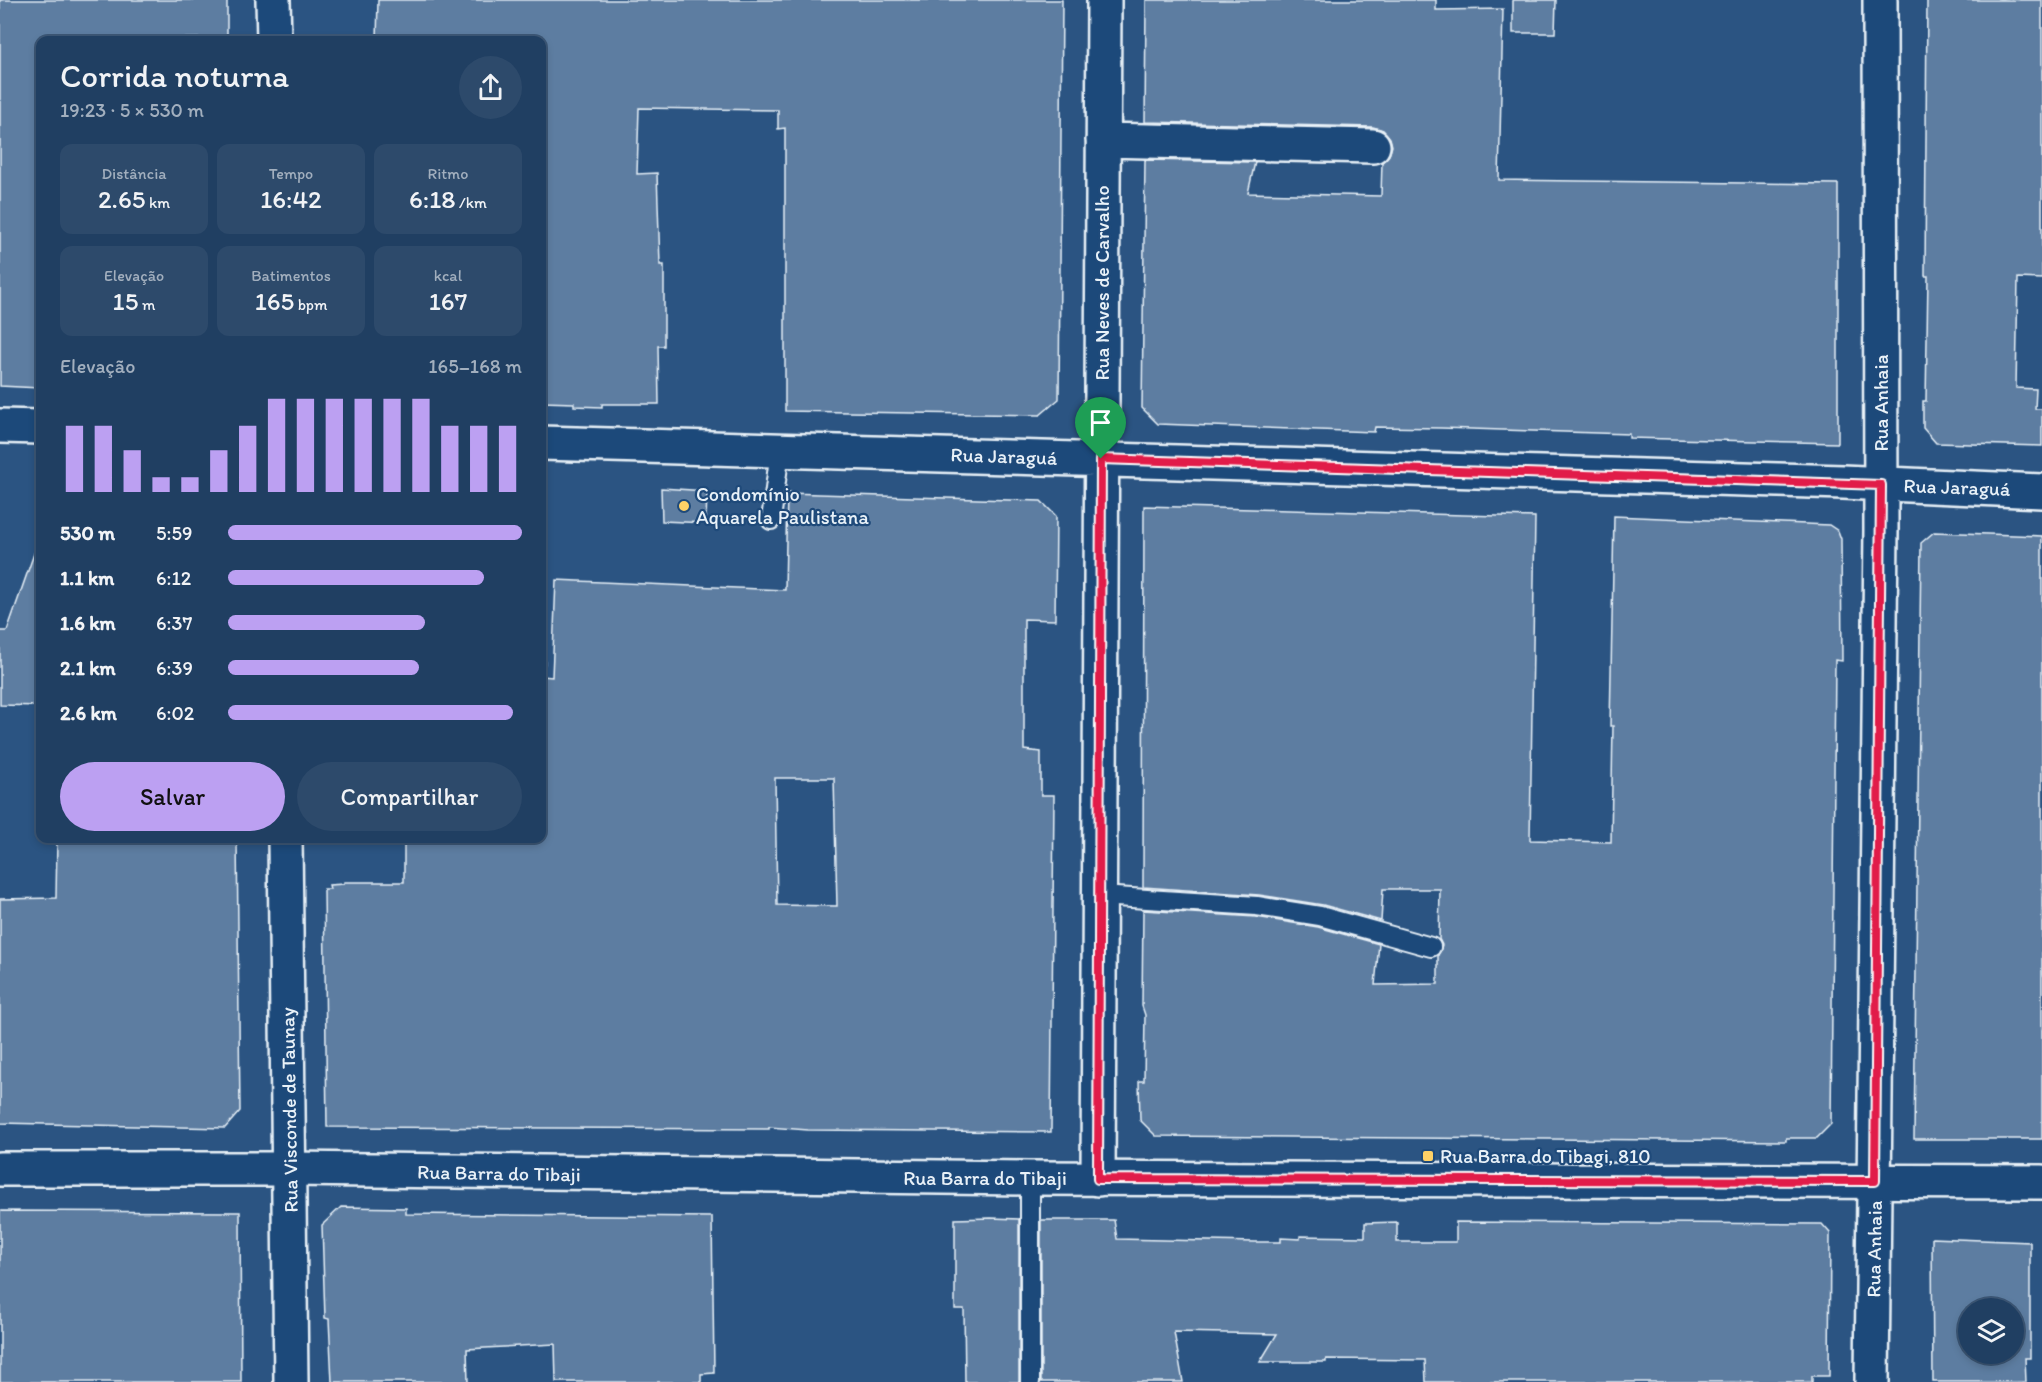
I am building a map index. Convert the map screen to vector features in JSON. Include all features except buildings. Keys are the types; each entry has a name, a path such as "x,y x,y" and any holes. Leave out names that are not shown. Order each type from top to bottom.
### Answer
{"street":[{"path":"273,0 274,36"},
{"name":"Rua Neves de Carvalho","path":"1098,1179 1104,0"},
{"name":"Rua Anhaia","path":"1872,1382 1881,485 1880,0"},
{"path":"1103,140 1373,146"},
{"path":"0,426 36,427"},
{"name":"Rua Jaraguá","path":"546,443 1101,459 2042,491"},
{"name":"Rua Visconde de Taunay","path":"285,843 291,1382"},
{"name":"Rua Barra do Tibaji","path":"0,1169 290,1169 1098,1179 2042,1182"}],"lane":[{"path":"771,520 780,450"},
{"path":"1100,896 1257,906 1320,916 1431,947"},
{"path":"1030,1178 1030,1382"}],"place":[{"name":"Condomínio Aquarela Paulistana","path":"684,506"},
{"name":"Rua Barra do Tibagi, 810","path":"1428,1156"}],"route":[{"path":"1101,459 1881,485 1875,1181 1098,1179 1101,459"}]}
